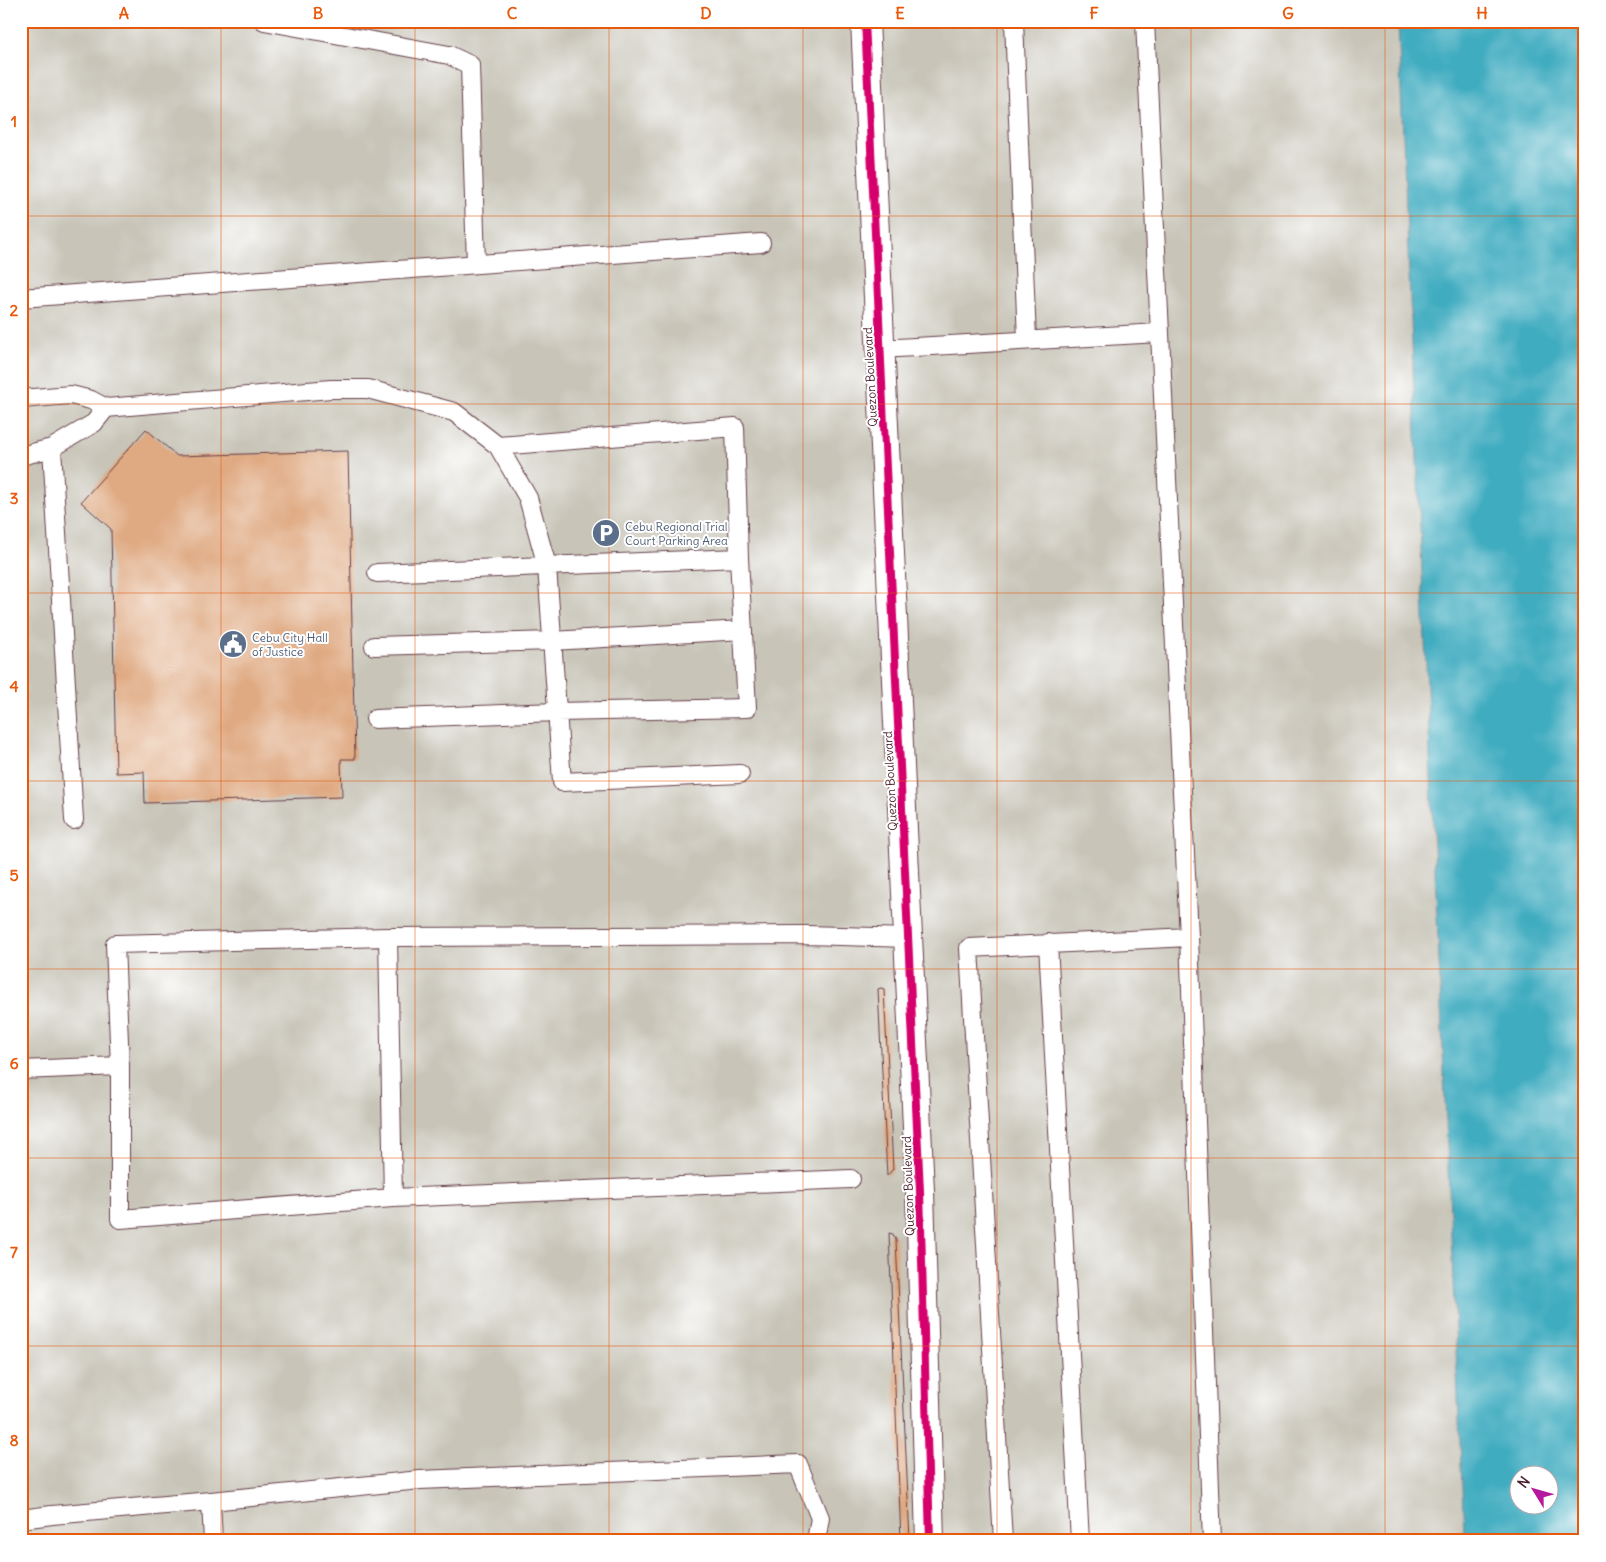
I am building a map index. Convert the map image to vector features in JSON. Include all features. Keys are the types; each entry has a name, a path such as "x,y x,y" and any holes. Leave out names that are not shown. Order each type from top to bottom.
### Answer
{"street":[{"name":"Quezon Boulevard","path":"865,21 920,1191 930,1541"}],"lane":[{"path":"264,21 448,55 470,65 476,264"},
{"path":"1014,21 1027,340"},
{"path":"1144,21 1188,937 1212,1541"},
{"path":"21,298 762,244"},
{"path":"880,349 1159,333"},
{"path":"21,399 71,395 91,400 106,408 331,390 368,389 454,412 498,446 528,498 547,566 562,782 740,774"},
{"path":"21,456 52,448 94,423 106,408"},
{"path":"375,719 557,712 747,708 739,558 735,427 498,446"},
{"path":"52,448 74,820"},
{"path":"377,572 739,558"},
{"path":"374,646 552,641 743,630"},
{"path":"851,1179 393,1198 120,1219 120,1066 115,944 388,937 806,935 908,938"},
{"path":"388,937 393,1198"},
{"path":"1003,1541 969,948 1188,937"},
{"path":"1048,943 1080,1541"},
{"path":"21,1070 120,1066"},
{"path":"21,1519 420,1480 798,1464 820,1518 816,1541"},
{"path":"211,1501 213,1541"}],"shaded area":[{"path":"21,21 1398,21 1464,1533 1287,1541 21,1541"}],"water":[{"path":"1398,21 1585,21 1585,1541 1287,1541 1464,1532"}],"building":[{"name":"Cebu City Hall of Justice","path":"146,429 177,456 348,451 355,759 341,759 342,797 145,803 144,772 116,773 111,529 81,502"},
{"path":"878,989 884,989 893,1169 887,1176"},
{"path":"889,1233 893,1234 896,1240 910,1541 901,1541"}],"cycle path":[{"path":"865,21 920,1191 930,1541"}],"place":[{"name":"Cebu Regional Trial Court Parking Area","path":"606,533"},
{"name":"Cebu City Hall of Justice","path":"233,644"}]}
